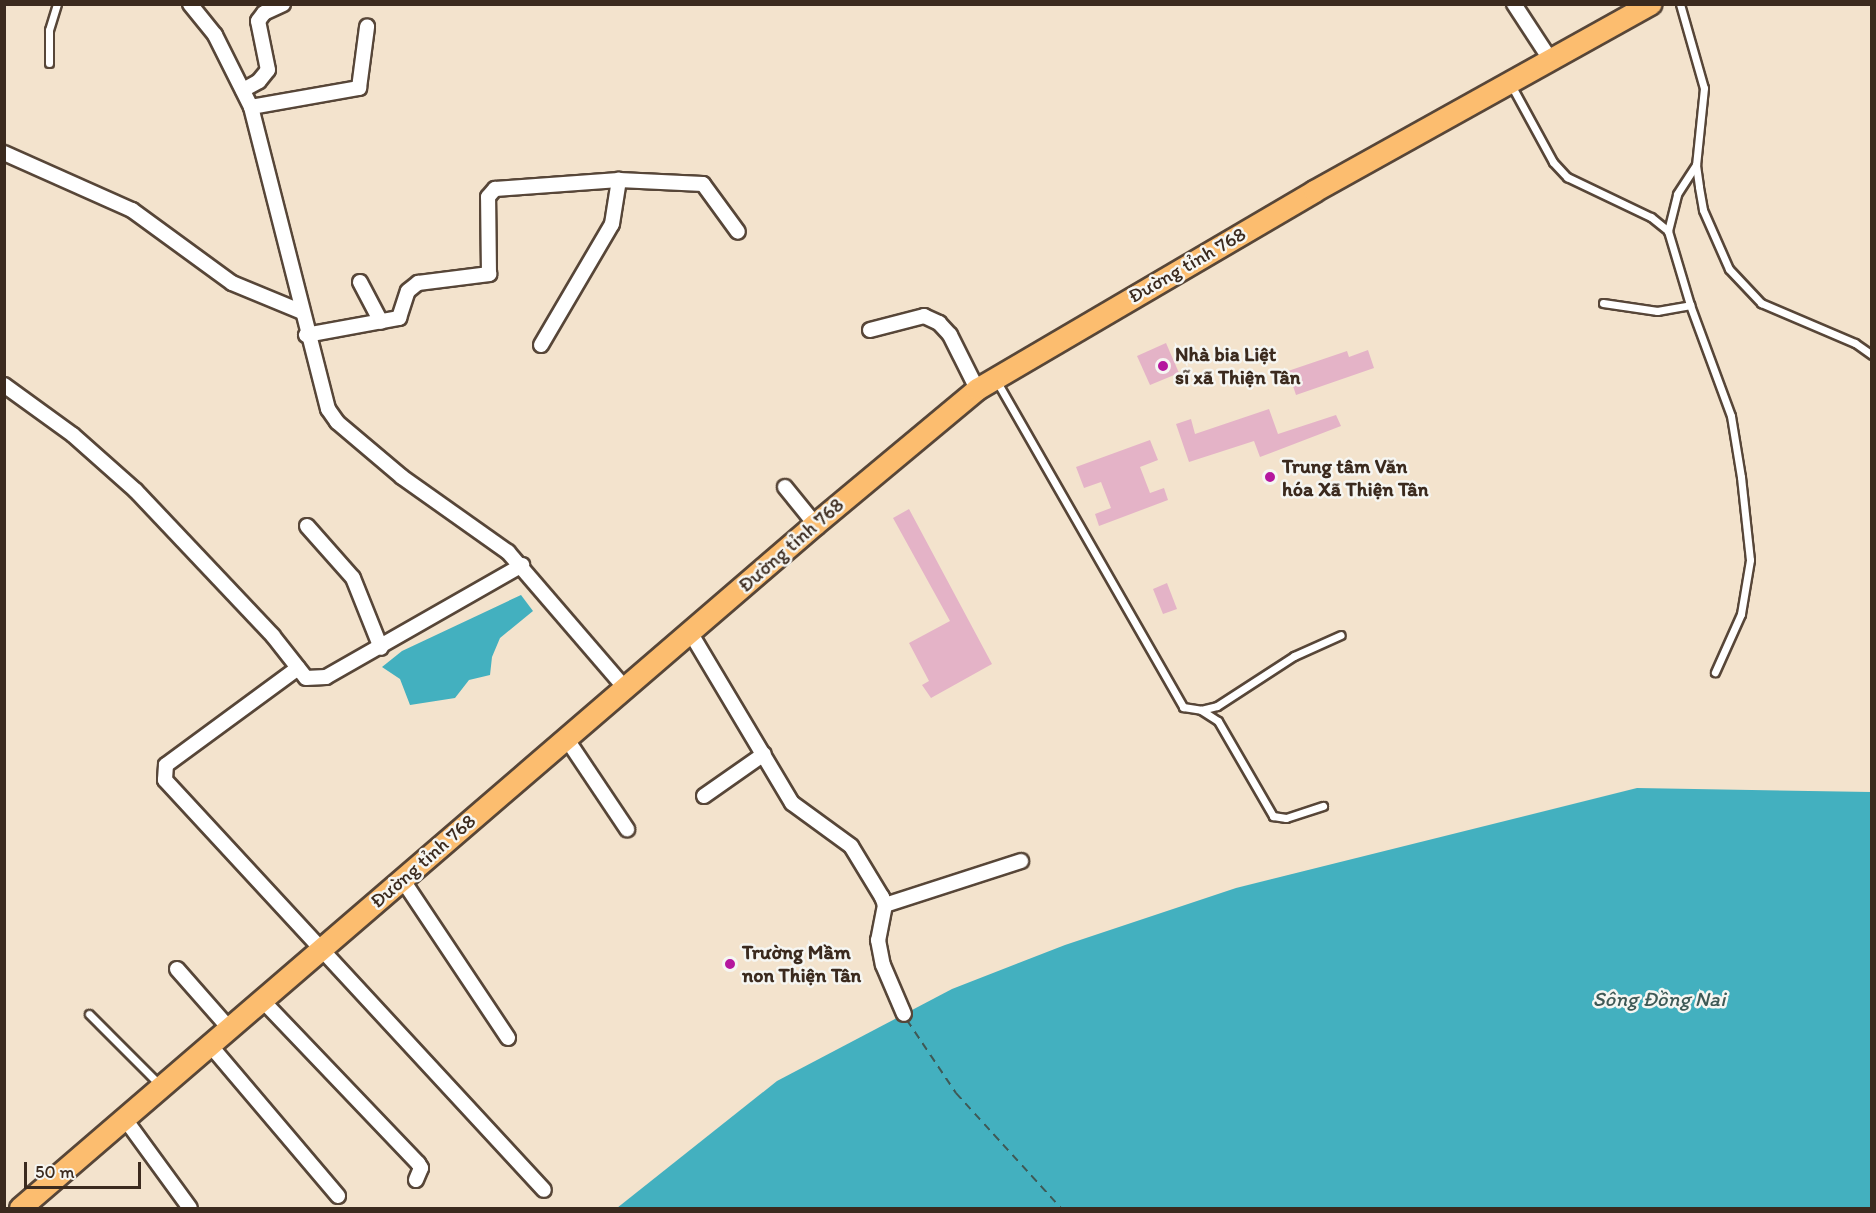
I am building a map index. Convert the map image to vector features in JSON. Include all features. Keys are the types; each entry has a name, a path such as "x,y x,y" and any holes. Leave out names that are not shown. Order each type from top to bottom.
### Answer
{"main road":[{"name":"Đường tỉnh 768","path":"20,1209 815,524 986,384 1210,250 1650,4"}],"street":[{"path":"190,4 215,34 251,107 321,393 337,422 402,477 522,565 625,688"},
{"path":"243,90 259,81 268,70 258,21 264,13 283,4"},
{"path":"1514,4 1550,59"},
{"path":"251,107 359,88 367,27"},
{"path":"4,153 132,210 232,283 300,311"},
{"path":"306,334 399,318 412,286 489,274 488,197 495,189 619,180 704,184 738,232"},
{"path":"541,345 612,224 619,180"},
{"path":"360,282 381,322"},
{"path":"870,330 924,316 939,323 950,335 986,384"},
{"path":"4,385 73,435 136,491 306,678 317,679 381,648 522,565"},
{"path":"785,487 815,524"},
{"path":"307,526 353,578 381,648"},
{"path":"690,632 792,803 851,846 885,905 878,940 883,965 904,1014"},
{"path":"298,668 166,765 163,772 165,780 544,1190"},
{"path":"566,738 627,829"},
{"path":"704,796 764,754"},
{"path":"885,905 1021,861"},
{"path":"402,879 508,1038"},
{"path":"177,969 230,1028"},
{"path":"262,1000 418,1163 421,1168 416,1180"},
{"path":"210,1045 338,1196"},
{"path":"124,1119 190,1209"}],"lane":[{"path":"50,63 49,30 57,4"},
{"path":"1680,4 1704,88 1696,165 1703,210 1728,269 1761,303 1780,314 1847,339 1872,355"},
{"path":"1509,82 1553,162 1567,177 1651,217 1668,231"},
{"path":"1696,165 1677,194 1668,231 1689,305 1731,416 1750,560 1741,614 1715,672"},
{"path":"1603,303 1657,311 1689,305"},
{"path":"986,384 1183,707 1201,710 1218,721 1273,816 1286,818 1323,806"},
{"path":"1201,710 1217,706 1294,656 1341,635"},
{"path":"89,1014 162,1086"}],"water":[{"path":"521,595 533,611 500,638 492,657 490,675 469,680 455,698 410,705 400,679 382,667 402,651"},
{"name":"Sông Đồng Nai","path":"1637,788 1871,792 1871,1208 617,1208 777,1081 952,989 1065,945 1236,888"}],"building":[{"path":"1166,343 1179,373 1150,385 1137,356"},
{"path":"1368,350 1374,368 1296,395 1288,371 1347,351 1349,357"},
{"path":"1269,409 1278,434 1336,415 1341,426 1260,457 1254,441 1189,462 1176,424 1191,419 1195,434"},
{"path":"1150,440 1158,460 1140,467 1150,493 1164,488 1168,500 1099,526 1095,514 1111,508 1101,482 1084,488 1076,467"},
{"path":"909,509 992,664 931,698 922,685 929,681 909,643 950,621 893,518"},
{"path":"1167,583 1177,609 1163,614 1153,589"}],"ferry route":[{"path":"907,1020 956,1093 1061,1208"}],"place":[{"name":"Nhà bia Liệt sĩ xã Thiện Tân","path":"1163,366"},
{"name":"Trung tâm Văn hóa Xã Thiện Tân","path":"1270,477"},
{"name":"Trường Mầm non Thiện Tân","path":"730,964"}]}
